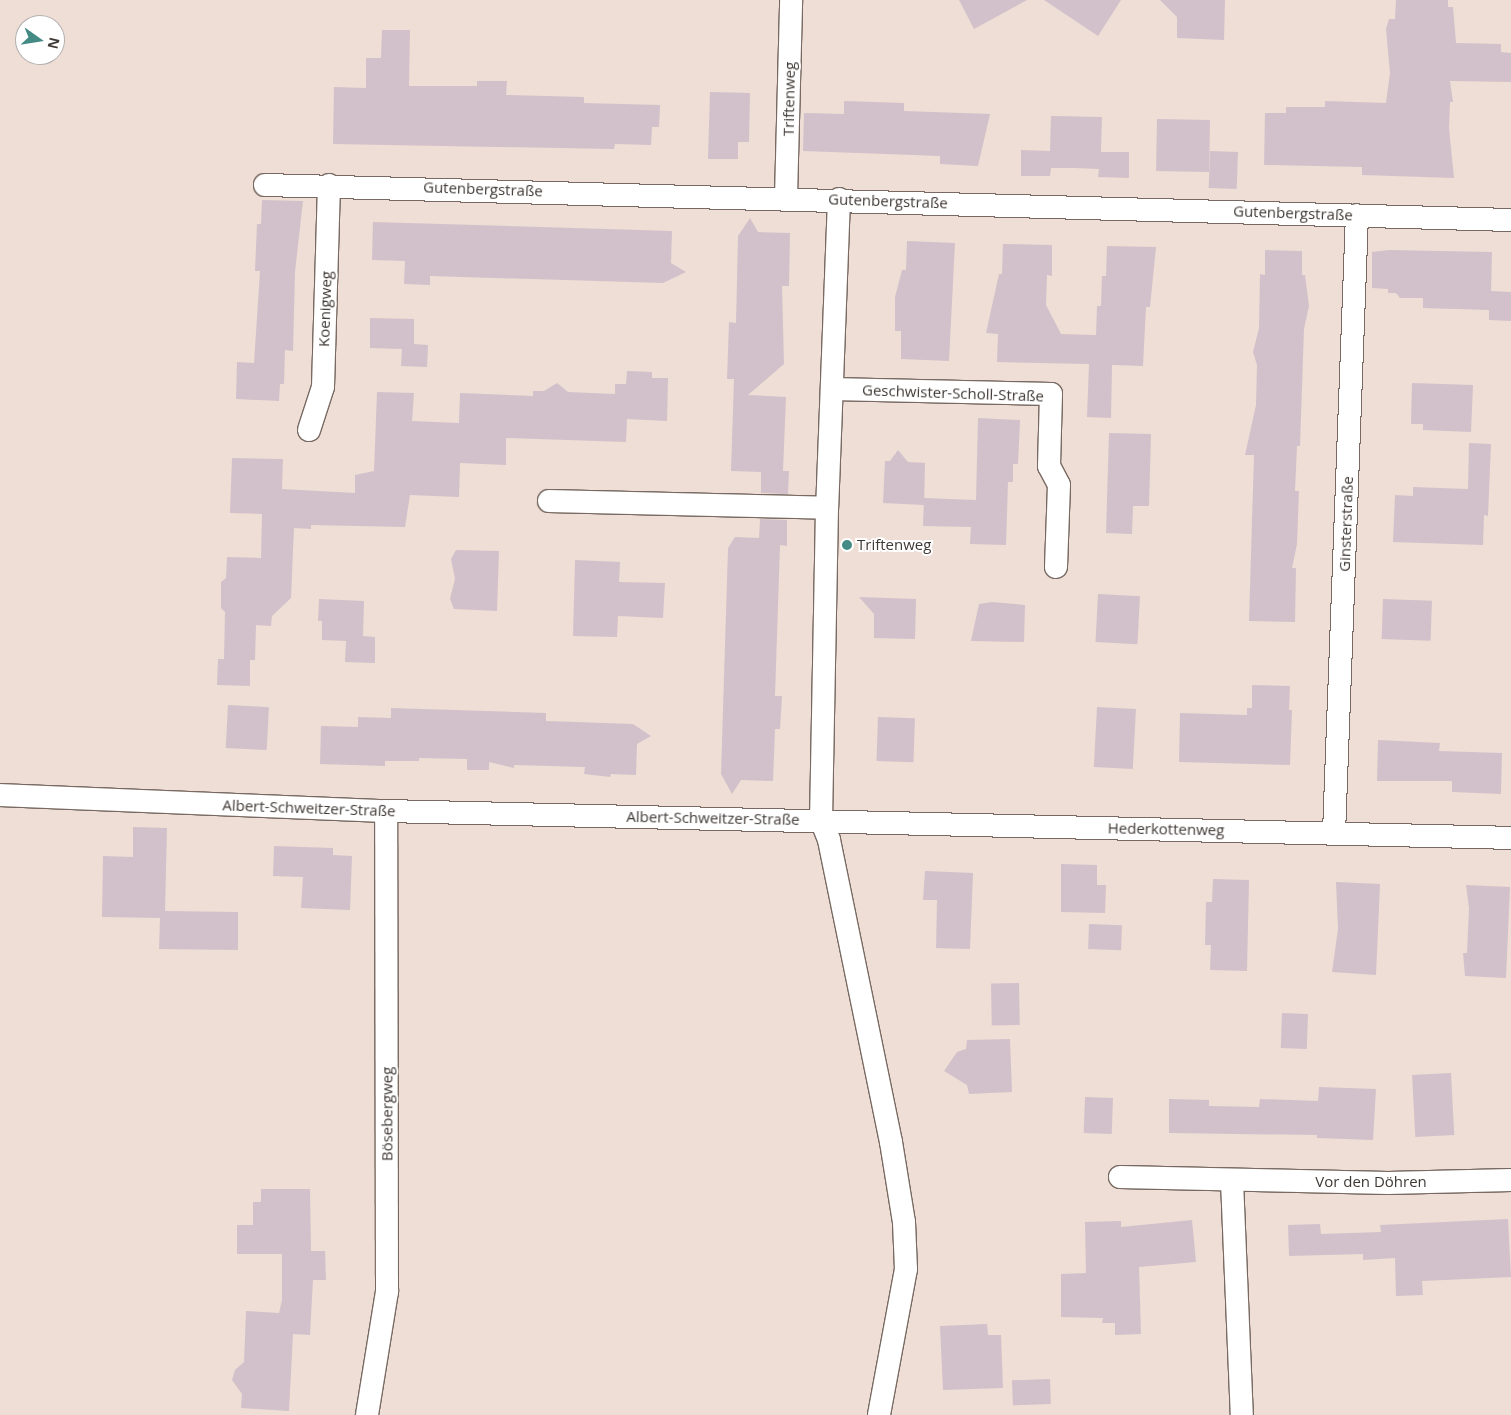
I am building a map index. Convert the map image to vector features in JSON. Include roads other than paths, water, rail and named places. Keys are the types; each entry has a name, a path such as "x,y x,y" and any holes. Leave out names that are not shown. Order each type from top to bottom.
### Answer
{"street":[{"name":"Triftenweg","path":"786,198 791,0"},
{"name":"Gutenbergstraße","path":"265,185 329,185 839,199 1511,220"},
{"name":"Koenigweg","path":"309,430 323,387 329,185"},
{"path":"821,820 827,508 839,199"},
{"name":"Ginsterstraße","path":"1334,832 1357,215"},
{"name":"Geschwister-Scholl-Straße","path":"832,389 1051,394 1048,466 1059,485 1056,567"},
{"path":"549,501 827,508"},
{"name":"Albert-Schweitzer-Straße","path":"0,795 386,811 821,820 829,840 891,1142 904,1222 906,1269 879,1415"},
{"name":"Bösebergweg","path":"366,1415 388,1292 386,811"},
{"name":"Hederkottenweg","path":"821,820 1511,838"},
{"name":"Vor den Döhren","path":"1120,1177 1388,1183 1511,1180"},
{"path":"1232,1181 1242,1415"}],"place":[{"name":"Triftenweg","path":"847,545"}]}
